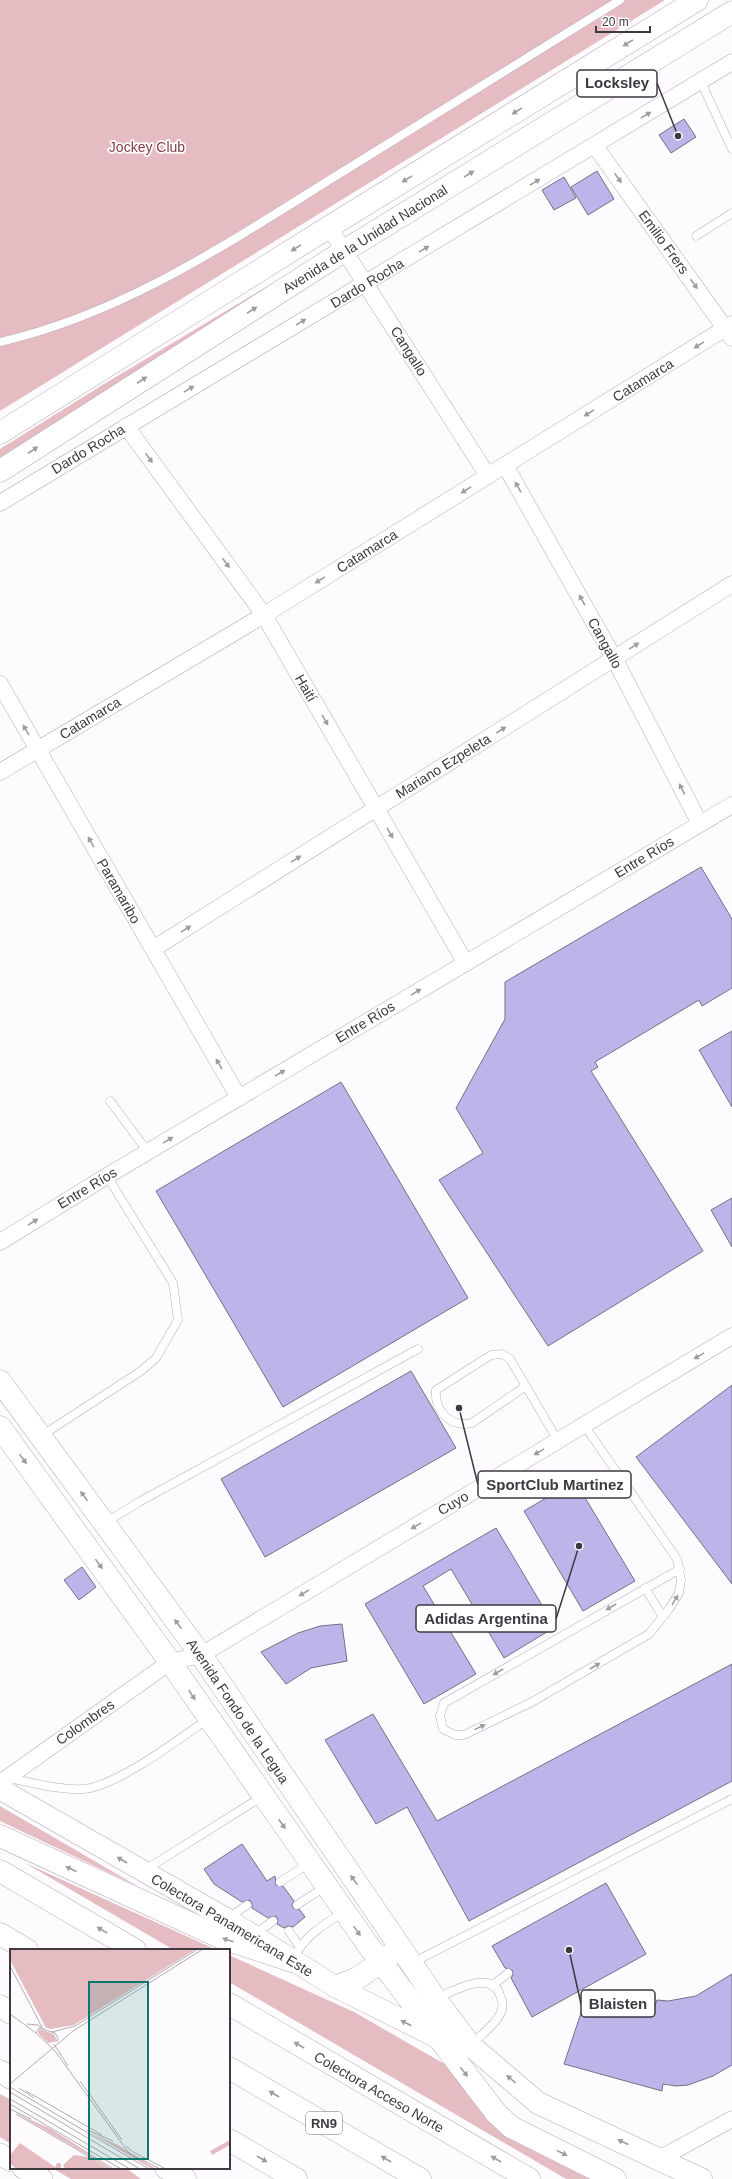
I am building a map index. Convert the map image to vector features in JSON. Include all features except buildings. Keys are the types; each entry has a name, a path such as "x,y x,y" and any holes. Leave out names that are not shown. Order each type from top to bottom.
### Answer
{"main road":[{"name":"Avenida de la Unidad Nacional","path":"0,433 329,227 697,0"},
{"name":"Avenida de la Unidad Nacional","path":"0,471 344,251 732,12"},
{"name":"Avenida Fondo de la Legua","path":"0,1381 201,1655 435,1998 470,2045 538,2103 701,2179"},
{"name":"Avenida Fondo de la Legua","path":"0,1427 170,1662 208,1719 344,1912 440,2041 496,2113 511,2127 615,2179"},
{"path":"0,1836 222,1938 295,1954"},
{"path":"0,1871 134,1949"},
{"path":"0,1934 26,1949"},
{"path":"336,1987 351,1982 381,1962 406,1955"},
{"name":"Colectora Acceso Norte","path":"230,2005 529,2179"},
{"path":"0,2006 10,2011"},
{"name":"RN9","path":"230,2069 420,2179"},
{"path":"0,2071 10,2077"},
{"path":"230,2141 296,2179"},
{"path":"156,2169 171,2179"},
{"path":"168,2169 185,2179"}],"street":[{"name":"Dardo Rocha","path":"0,503 126,426 366,284 732,62"},
{"name":"Emilio Frers","path":"595,146 730,330"},
{"name":"Cangallo","path":"329,227 488,476"},
{"name":"Catamarca","path":"0,772 264,615 505,465 730,330"},
{"name":"Haití","path":"126,426 264,615 466,962"},
{"name":"Cangallo","path":"505,465 614,658 700,824"},
{"name":"Mariano Ezpeleta","path":"153,949 732,584"},
{"name":"Paramaribo","path":"0,684 239,1098"},
{"name":"Entre Ríos","path":"0,1242 107,1176 732,805"},
{"name":"Cuyo","path":"170,1662 201,1655 732,1336"},
{"name":"Colombres","path":"2,1783 170,1662"},
{"name":"Colectora Panamericana Este","path":"2,1783 142,1872 227,1919 252,1935 295,1954 336,1987 440,2041 470,2045"},
{"path":"659,2159 732,2119"},
{"path":"0,2154 10,2160"},
{"path":"25,2169 42,2179"}],"lane":[{"path":"0,342 70,321 129,298 209,255 620,0"},
{"path":"701,82 732,148"},
{"path":"696,236 732,213"},
{"path":"110,1101 148,1152"},
{"path":"40,1436 141,1371 156,1358 178,1320 173,1284 107,1176"},
{"path":"104,1523 139,1502 418,1349"},
{"path":"526,1386 472,1423 462,1425 450,1422 435,1399 436,1390 491,1355 502,1354 510,1359 526,1386 558,1440"},
{"path":"584,1425 677,1558 680,1569 681,1580 679,1593 663,1618 649,1634 532,1702 464,1735 454,1735 443,1729 440,1716 444,1703 680,1569"},
{"path":"645,1588 663,1618"},
{"path":"2,1783 82,1789 100,1787 178,1741 208,1719"},
{"path":"142,1872 263,1796"},
{"path":"406,1955 732,1799"},
{"path":"280,1882 310,1863"},
{"path":"297,1905 326,1886"},
{"path":"227,1919 248,1905"},
{"path":"295,1954 315,1930 344,1912"},
{"path":"252,1935 273,1921"},
{"path":"289,1931 295,1954"},
{"path":"492,1986 508,1973"},
{"path":"435,1998 470,1984 484,1983 492,1986 499,1992 503,2004 498,2018 470,2045"}],"green space":[{"name":"Jockey Club","path":"0,0 665,0 0,411"},
{"path":"296,269 0,459 0,449 104,384"},
{"path":"0,1806 139,1887 0,1821"},
{"path":"25,1863 215,1949 172,1949"},
{"path":"230,1955 354,2012 448,2066 470,2098 500,2131 591,2179 566,2179 230,1983"},
{"path":"0,2094 10,2099 10,2143 0,2137"},
{"path":"54,2169 127,2169 141,2179 71,2179"}],"place":[{"name":"Locksley","path":"678,136"},
{"name":"SportClub Martinez","path":"459,1408"},
{"name":"Adidas Argentina","path":"579,1546"},
{"name":"Blaisten","path":"569,1950"}]}
